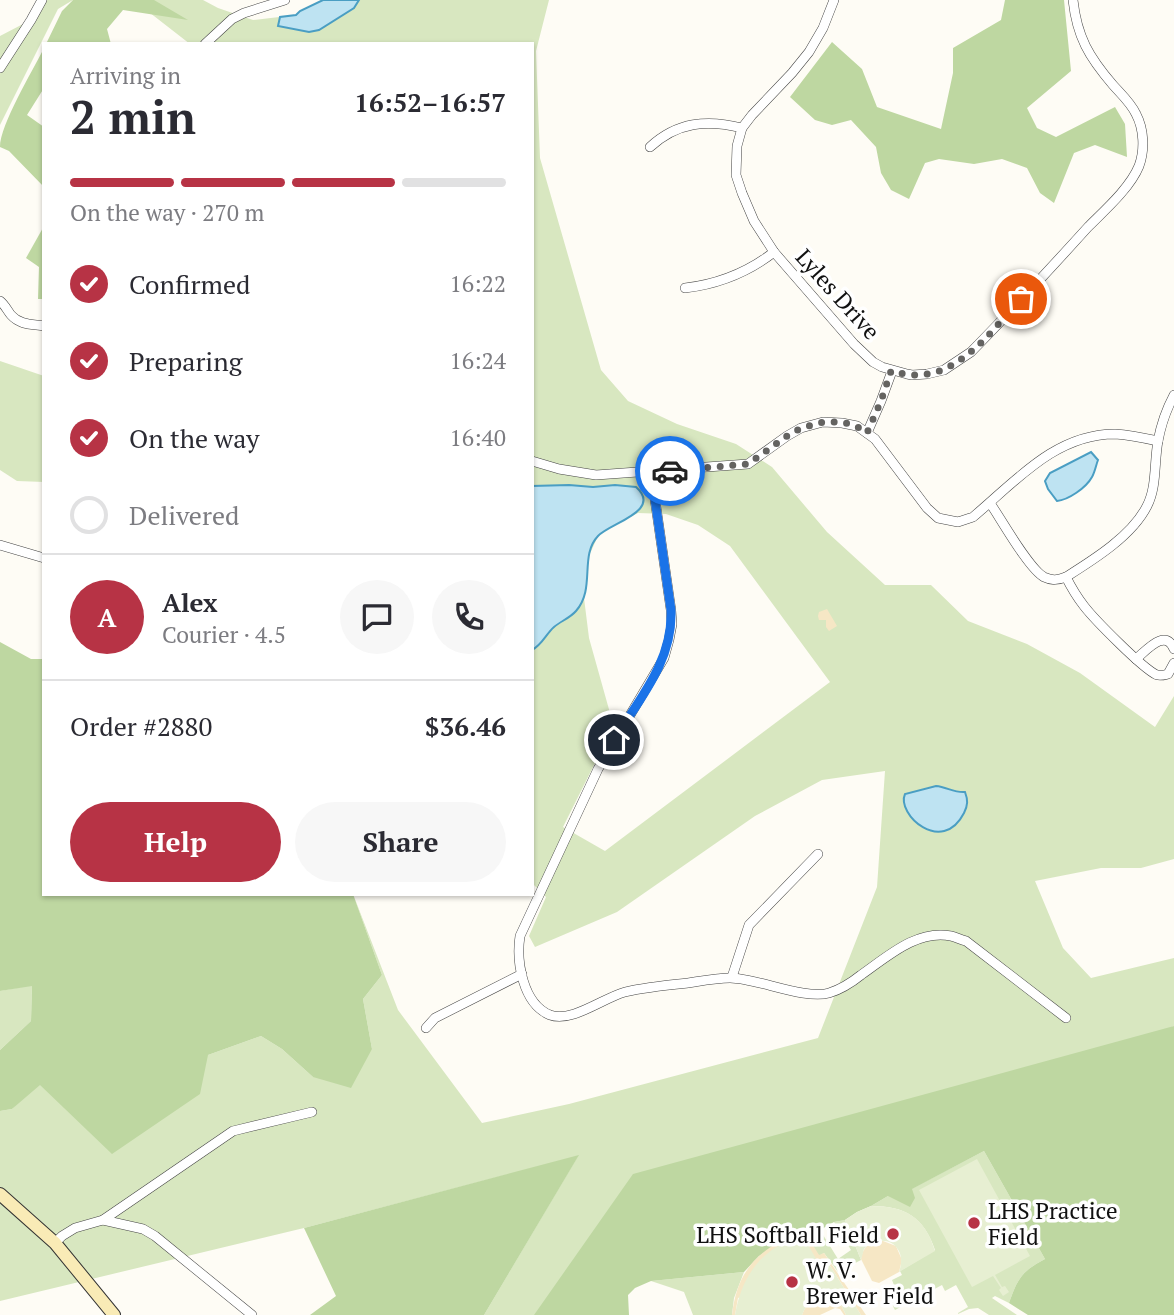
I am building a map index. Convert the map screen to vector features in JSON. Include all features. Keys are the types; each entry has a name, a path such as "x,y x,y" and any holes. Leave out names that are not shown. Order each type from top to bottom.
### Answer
{"main road":[{"path":"0,1194 55,1242 114,1315"}],"street":[{"path":"0,68 42,0"},
{"path":"207,42 232,19 285,0"},
{"path":"650,147 661,137 683,127 713,122 742,128 809,52 823,28 834,0"},
{"path":"867,433 891,371 912,375 944,370 971,352 1108,206 1132,179 1138,168 1143,145 1140,123 1127,100 1089,55 1077,27 1073,0"},
{"name":"Lyles Drive","path":"742,128 737,146 736,175 754,221 774,252 854,344 873,362 891,371"},
{"path":"685,288 710,284 751,269 774,252"},
{"path":"0,301 22,324 42,326"},
{"path":"990,503 1039,573 1051,580 1066,577 1116,543 1147,507 1152,493 1158,441 1166,411 1174,395"},
{"path":"534,462 596,475 748,464 801,428 823,422 842,422 856,426 876,439 928,508 938,519 950,522 973,517 1043,458 1074,441 1115,435 1158,441"},
{"path":"651,472 671,610 669,640 664,658 598,769 536,891 518,949 522,974 535,1005 553,1016 565,1017 613,995 636,989 732,977 807,993 825,994 843,988 913,940 950,936 966,941 1066,1018"},
{"path":"0,545 42,557"},
{"path":"1066,577 1084,607 1136,659 1157,675 1168,674 1174,663"},
{"path":"1136,659 1162,640 1170,642 1174,649"},
{"path":"732,977 749,925 818,854"},
{"path":"426,1028 435,1018 522,974"},
{"path":"55,1242 75,1228 103,1220 233,1131 312,1112"},
{"path":"103,1220 143,1229 252,1315"}],"green space":[{"path":"43,0 73,0 58,9 0,125 0,36 23,24"},
{"path":"73,0 154,0 188,20 123,10 107,29 110,42 47,42 62,11"},
{"path":"128,0 203,0 253,20 296,15 323,0 549,0 536,51 540,158 601,370 628,401 677,424 736,444 772,467 827,532 885,585 931,585 968,621 1027,644 1080,673 1155,727 1174,696 1174,859 1141,868 1101,868 1035,881 1063,948 1091,978 1174,958 1174,1026 538,1315 484,1315 578,1156 304,1228 0,1301 0,1111 12,1109 30,1089 39,1085 208,1055 261,1036 282,1049 313,1077 372,1049 363,999 382,975 354,896 398,1010 482,1123 569,1104 818,1038 877,887 885,771 822,780 755,816 617,912 535,947 529,936 546,897 534,885 534,42 187,42 136,2","holes":["638,513 666,514 698,525 730,546 830,682 605,851 563,827 606,741 610,713 589,638 584,598 588,558 598,536"]},
{"path":"1005,0 1064,0 1071,71 1027,108 1037,128 1056,137 1115,107 1125,124 1127,157 1095,145 1074,153 1054,203 1040,193 1027,168 1002,159 974,164 939,159 925,163 909,199 891,190 881,173 876,147 851,120 832,125 815,120 790,97 832,42 862,69 877,107 941,129 953,73 953,48 1001,20"},
{"path":"42,52 42,91 27,115 42,126 42,185 9,151 0,147 11,112"},
{"path":"42,230 42,299 38,299 39,267 26,258"},
{"path":"0,361 42,375 42,482 17,481 0,470"},
{"path":"0,642 31,659 42,659 42,896 354,896 382,975 363,999 372,1049 351,1088 313,1077 282,1049 261,1036 208,1055 200,1094 112,1154 40,1085 12,1109 0,1111 0,1050 31,1021 32,986 0,991"},
{"path":"32,985 31,1021 0,1050 0,991"},
{"path":"1174,1026 1174,1315 1028,1315 1009,1303 1021,1276 1045,1259 984,1151 912,1189 915,1198 910,1207 888,1196 845,1220 780,1242 759,1256 744,1272 651,1281 635,1288 628,1295 629,1315 534,1315 633,1174"},
{"path":"984,1151 1045,1259 1021,1276 1009,1303 995,1296 992,1298 1017,1315 989,1315 978,1308 958,1314 968,1307 956,1285 945,1291 942,1285 895,1310 884,1290 894,1285 892,1280 902,1275 900,1271 935,1250 925,1229 912,1216 894,1208 871,1206 888,1196 911,1189"},
{"path":"579,1155 484,1315 310,1315 336,1296 304,1228"},
{"name":"LHS Practice Field","path":"977,1159 1030,1256 995,1275 1002,1287 1005,1286 1009,1292 1003,1296 993,1276 972,1287 919,1190"},
{"path":"871,1206 894,1208 912,1216 926,1230 935,1251 899,1272 901,1263 897,1248 886,1241 879,1241 864,1249 861,1260 845,1220"},
{"path":"845,1220 861,1260 838,1272 824,1253 819,1256 810,1242 815,1238 811,1232 820,1230 838,1259 851,1250 834,1222"},
{"name":"W. V. Brewer Field","path":"804,1238 818,1262 829,1264 861,1315 846,1315 835,1293 824,1294 815,1299 802,1315 735,1315 745,1283 756,1265 782,1244"},
{"path":"744,1272 734,1298 732,1315 693,1315 684,1292 651,1281"}],"sand":[{"path":"827,609 837,626 829,631 826,620 819,620 818,616 819,612"},
{"path":"811,1232 816,1238 811,1242 819,1255 824,1253 866,1315 861,1315 829,1264 738,1298 735,1315 732,1315 740,1282 759,1256 779,1242"},
{"path":"878,1240 896,1246 902,1260 899,1272 879,1283 872,1281 861,1259 866,1247"},
{"path":"835,1293 846,1315 835,1308 820,1315 802,1315 813,1300"}],"water":[{"path":"323,0 359,0 354,8 319,30 309,32 278,26 280,17 296,15"},
{"path":"1091,452 1098,460 1089,481 1071,496 1057,501 1045,481 1050,473"},
{"path":"534,486 636,487 643,495 643,503 632,516 604,531 592,544 582,602 574,613 554,627 534,649"},
{"path":"936,786 965,792 967,798 964,813 955,825 944,831 923,827 907,811 904,802 905,794"}],"way so far":[{"path":"670,471 748,464 801,428 823,422 842,422 867,433 891,371 912,375 928,374 957,363 971,352 1021,299"}],"place":[{"name":"LHS Practice Field","path":"974,1223"},
{"name":"LHS Softball Field","path":"893,1234"},
{"name":"W. V. Brewer Field","path":"792,1282"}],"route":[{"path":"614,740 652,680 664,658 669,640 671,610 651,472 670,471"}]}
